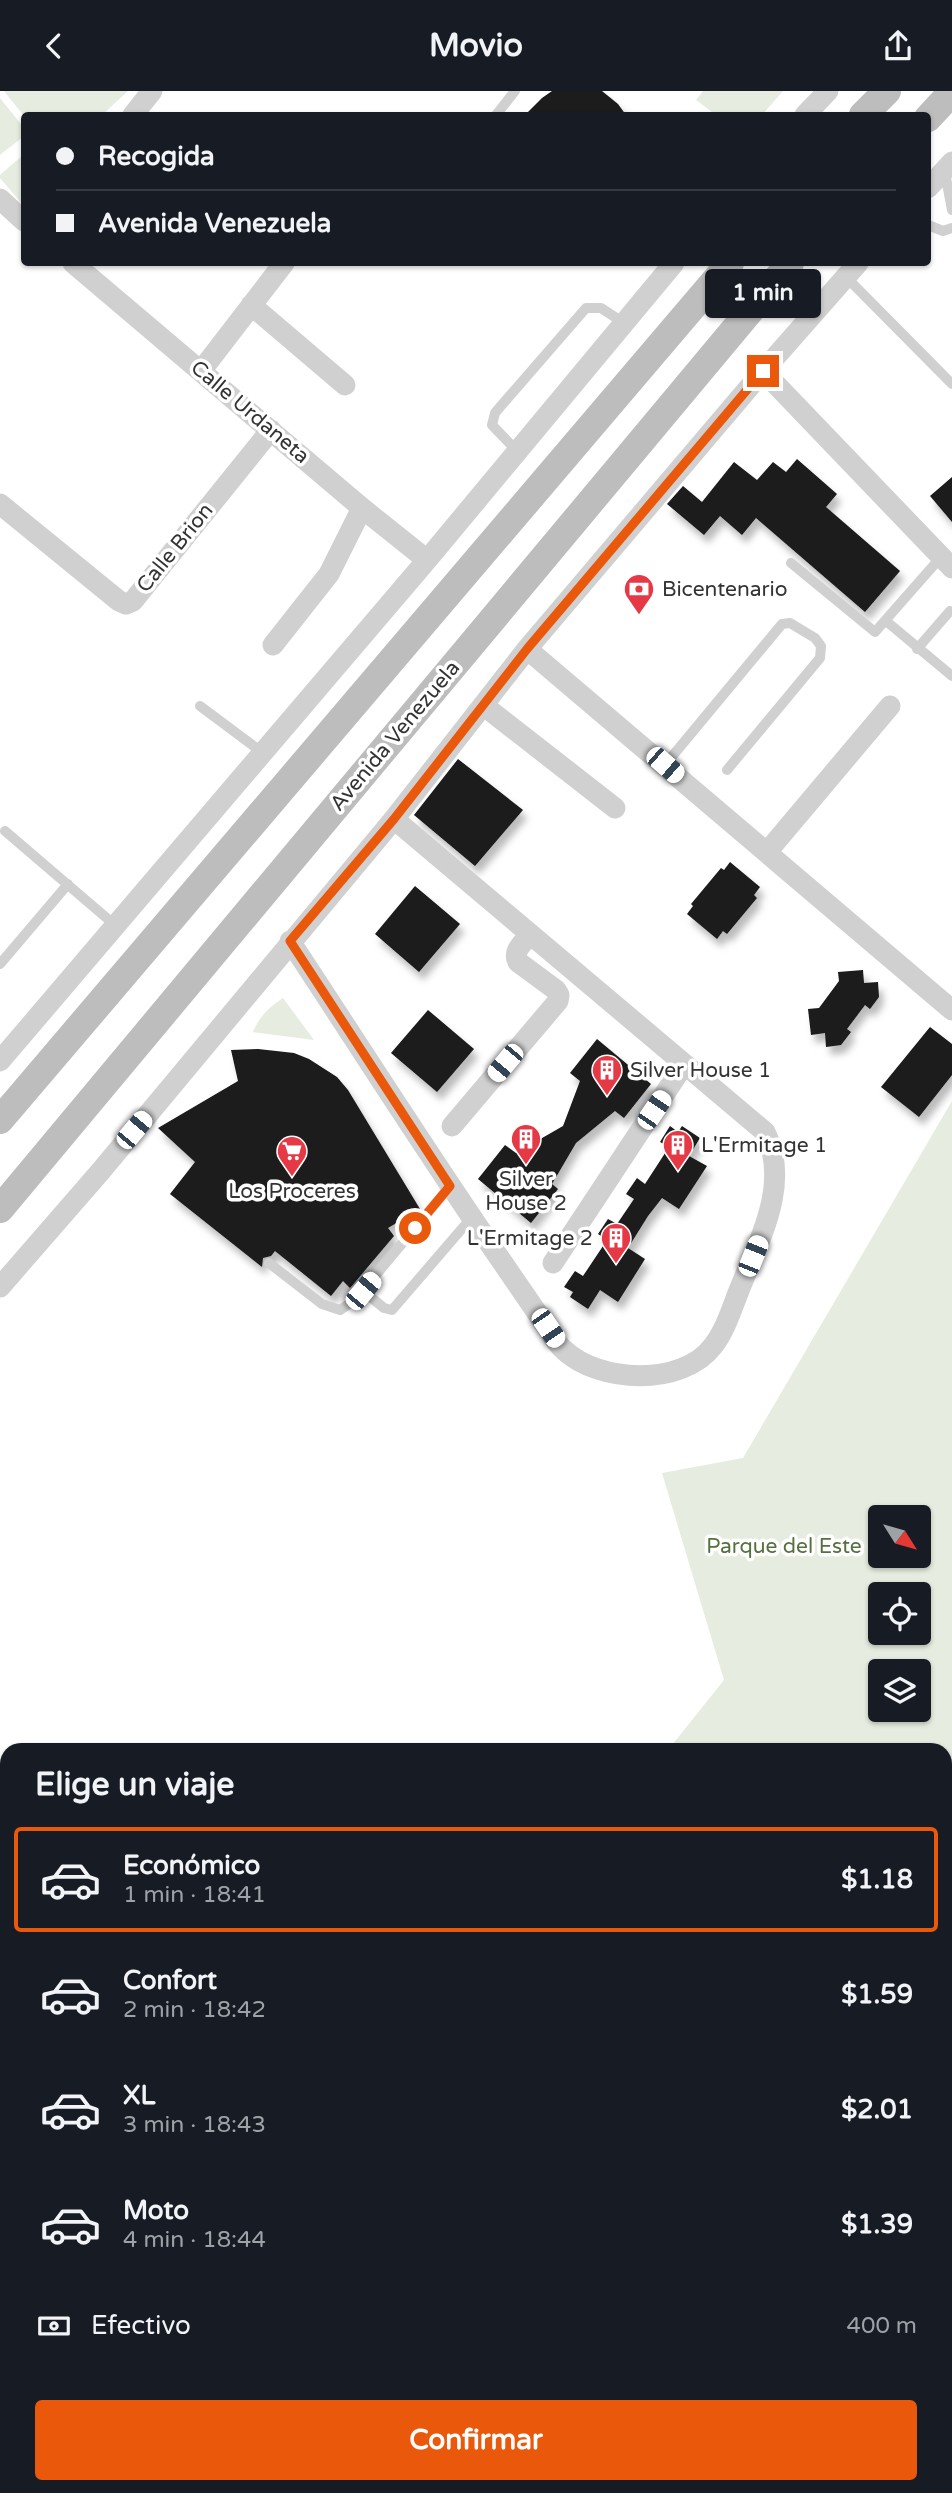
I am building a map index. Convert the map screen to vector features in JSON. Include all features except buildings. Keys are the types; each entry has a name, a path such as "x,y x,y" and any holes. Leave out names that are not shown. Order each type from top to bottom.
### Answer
{"street":[{"path":"135,112 152,91"},
{"path":"808,112 828,91"},
{"path":"866,112 887,91"},
{"path":"931,115 952,93"},
{"path":"0,199 21,218"},
{"name":"Calle Urdaneta","path":"77,266 362,508 428,560"},
{"path":"201,371 282,266"},
{"path":"0,1061 428,560 672,266"},
{"path":"0,1121 727,266"},
{"name":"Avenida Venezuela","path":"0,1209 787,266"},
{"path":"0,1287 100,1172 394,819 527,649 852,270"},
{"path":"251,305 345,385"},
{"path":"763,371 947,563"},
{"name":"Calle Brion","path":"0,503 126,604 133,601 271,430"},
{"path":"273,645 329,574 362,508"},
{"path":"527,649 952,1010"},
{"path":"483,705 615,808"},
{"path":"767,852 890,706"},
{"path":"290,941 450,1186 563,1350 597,1371 653,1376 672,1372 712,1348 725,1327 772,1208 773,1149 765,1132 683,1066 394,819"},
{"path":"452,1126 558,1001 556,990 515,957 530,935"},
{"path":"553,1263 683,1066"}],"lane":[{"path":"498,112 514,91"},
{"path":"943,176 952,210"},
{"path":"931,226 943,231 952,228"},
{"path":"852,270 952,384"},
{"path":"517,451 492,425 499,407 586,308 601,308 624,323"},
{"path":"790,563 872,631 877,631 947,563"},
{"path":"917,649 950,611"},
{"path":"886,621 952,676"},
{"path":"665,765 782,624 790,623 815,638 821,646 820,657 727,770"},
{"path":"200,706 263,753"},
{"path":"5,831 116,926"},
{"path":"0,964 68,884"},
{"path":"269,1263 322,1304 340,1310 363,1291 450,1186"},
{"path":"363,1291 384,1308 392,1310 472,1217"}],"green space":[{"path":"4,91 128,91 105,112 21,112"},
{"path":"703,91 783,91 765,112 712,112 696,100"},
{"path":"0,98 21,124 21,138 0,155"},
{"path":"21,157 21,203 0,178 0,175"},
{"path":"283,998 314,1040 253,1032 265,1013"},
{"name":"Parque del Este","path":"952,1101 952,1743 674,1743 724,1680 662,1473 743,1458"}],"place":[{"name":"Bicentenario","path":"639,616"},
{"name":"Silver House 1","path":"607,1097"},
{"name":"Silver House 2","path":"526,1166"},
{"name":"L'Ermitage 1","path":"678,1172"},
{"name":"Los Proceres","path":"292,1178"},
{"name":"L'Ermitage 2","path":"616,1265"}],"route":[{"path":"415,1228 450,1186 290,941 394,819 527,649 763,371"}]}
